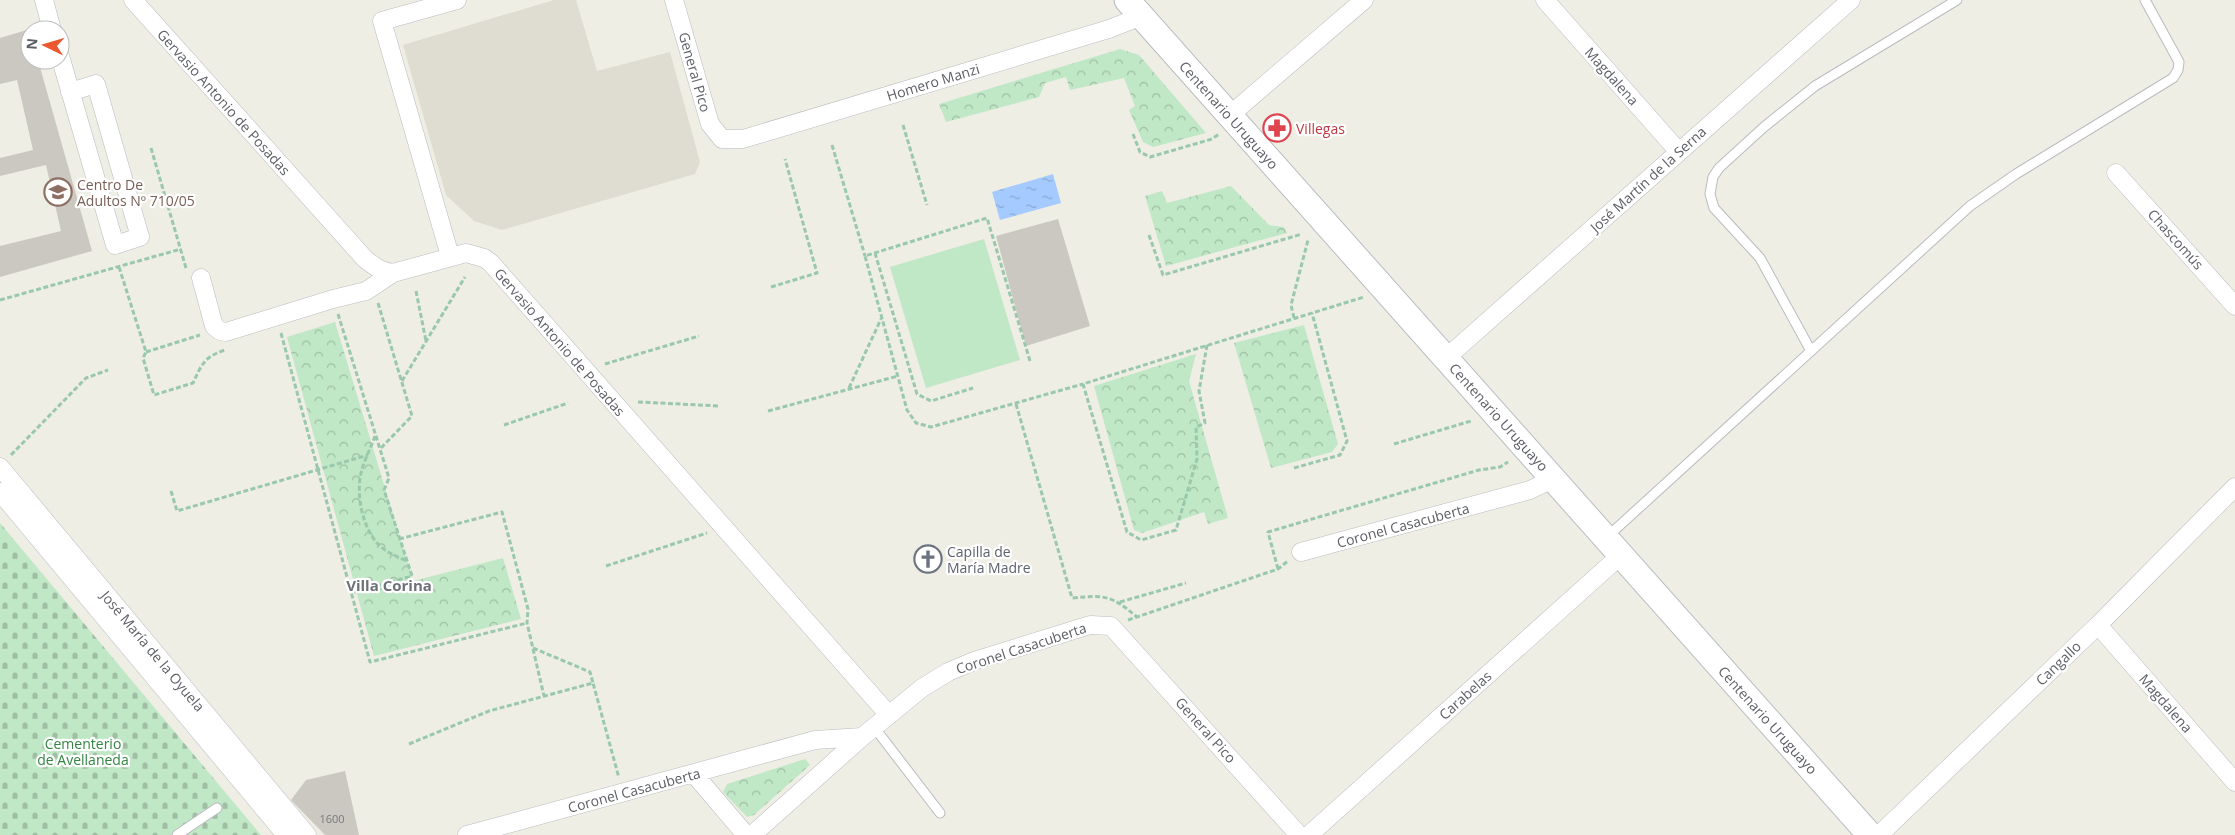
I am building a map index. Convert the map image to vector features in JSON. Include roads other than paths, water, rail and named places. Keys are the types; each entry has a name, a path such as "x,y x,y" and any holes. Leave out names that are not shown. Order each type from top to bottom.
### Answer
{"main road":[{"name":"Centenario Uruguayo","path":"1134,8 1226,123 1446,358 1870,835"}],"street":[{"path":"44,0 49,20"},
{"name":"Gervasio Antonio de Posadas","path":"133,0 366,259 385,272 393,273 466,253 484,258 491,263 888,715"},
{"path":"450,256 382,21 457,0"},
{"name":"General Pico","path":"674,0 710,124 722,139"},
{"path":"1226,123 1364,0"},
{"name":"Magdalena","path":"1545,0 1679,152"},
{"name":"José Martín de la Serna","path":"1446,358 1851,0"},
{"name":"Homero Manzi","path":"722,139 744,139 1108,29 1134,8"},
{"path":"64,70 70,92 115,245 140,237 96,84 70,92"},
{"name":"Chascomús","path":"2116,173 2235,306"},
{"path":"195,276 214,326 220,331 226,332 333,299 366,291 393,273"},
{"name":"José María de la Oyuela","path":"3,464 306,835"},
{"name":"Coronel Casacuberta","path":"1301,552 1530,490 1553,479"},
{"name":"Cangallo","path":"1879,835 2098,625 2235,487"},
{"name":"José María de la Oyuela","path":"0,492 286,835"},
{"name":"Carabelas","path":"1309,835 1614,546"},
{"name":"Coronel Casacuberta","path":"467,835 815,740 868,732 938,678 974,661 1090,624 1112,626"},
{"name":"Magdalena","path":"2098,625 2235,782"},
{"name":"General Pico","path":"1112,626 1299,835"},
{"path":"752,835 868,732"},
{"path":"694,774 746,835"}],"lane":[{"path":"1811,351 1760,258 1714,208 1710,194 1712,177 1719,168 1764,127 1815,86 1957,0"},
{"path":"1614,546 1811,351 1970,206 2016,174 2174,78 2179,62 2145,0"},
{"path":"868,732 940,812"},
{"path":"177,835 217,808"}],"water":[{"path":"1053,174 1061,203 1000,220 992,192"}],"place":[{"name":"Villegas","path":"1277,128"},
{"name":"Centro De Adultos Nº 710/05","path":"58,192"},
{"name":"Capilla de María Madre","path":"928,559"}],"district":[{"name":"Villa Corina","path":"389,585"}],"park label":[{"name":"Cementerio de Avellaneda","path":"83,752"}]}
